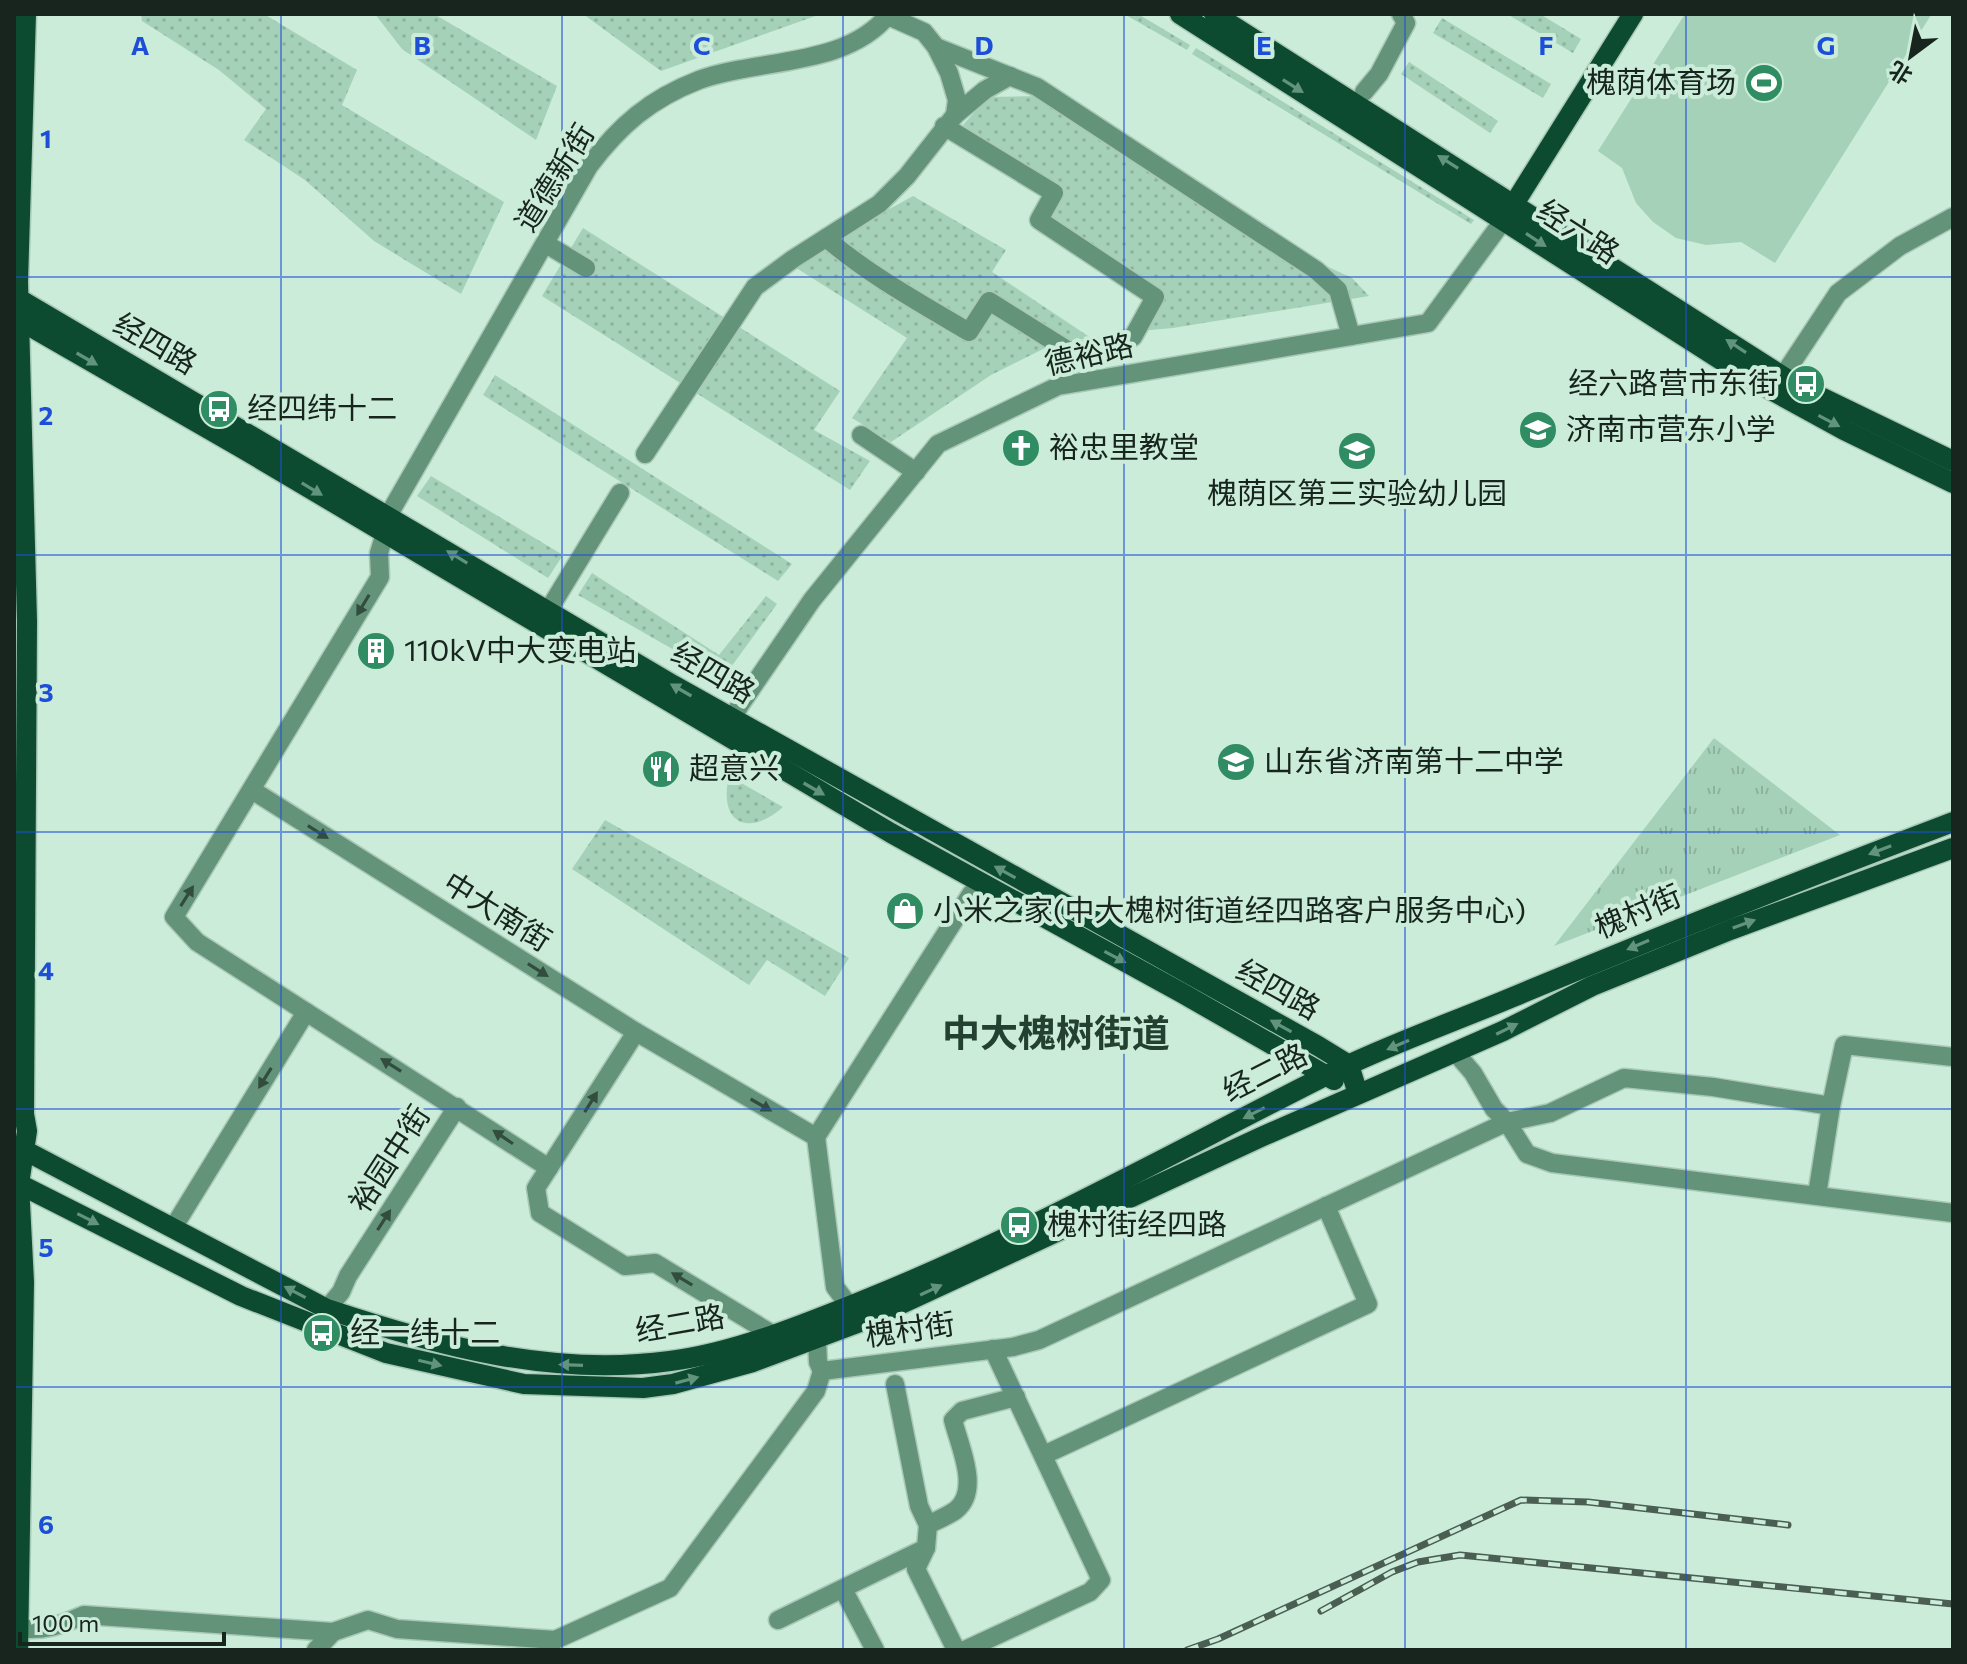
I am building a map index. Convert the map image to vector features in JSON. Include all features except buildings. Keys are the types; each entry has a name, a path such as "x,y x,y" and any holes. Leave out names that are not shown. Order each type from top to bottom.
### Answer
{"main road":[{"path":"18,1650 24,1282 16,1182 17,1145 27,1131 24,1114 24,981 27,621 16,308 26,14"},
{"name":"经六路","path":"1180,14 1783,376 1953,461"},
{"name":"经六路","path":"1214,14 1510,212 1751,379 1844,430 1953,483"},
{"path":"1510,212 1633,14"},
{"name":"经四路","path":"16,308 727,727 980,884 1182,993 1358,1094"},
{"name":"经四路","path":"387,525 548,611 727,727 1349,1065"},
{"name":"槐村街","path":"1349,1065 1711,914 1953,822"},
{"name":"槐村街","path":"1358,1094 1606,980 1730,930 1953,848"},
{"path":"1349,1065 1358,1094"},
{"name":"经二路","path":"17,1145 327,1309 502,1358 571,1366 667,1362 705,1355 772,1334 908,1283 1349,1065"},
{"name":"经二路","path":"16,1182 241,1296 386,1353 524,1384 643,1388 673,1384 753,1362 871,1318 1358,1094"}],"street":[{"path":"1364,92 1379,74 1406,23 1401,14"},
{"path":"888,15 924,32 936,47 949,73 957,100 950,120"},
{"name":"道德新街","path":"387,525 593,161 615,133 651,103 702,79 842,47 865,37 888,15"},
{"path":"936,47 1037,87 1316,270 1338,290 1351,336"},
{"path":"645,454 755,287 879,204 907,176 950,120 985,90 1010,76"},
{"path":"826,238 899,290 969,332 989,301 1072,353 1133,337 1155,297 1039,220 1054,193 950,120"},
{"name":"德裕路","path":"727,727 812,600 938,444 1058,386 1428,323 1510,212"},
{"path":"1783,376 1838,293 1900,246 1953,217"},
{"path":"546,244 586,268"},
{"path":"861,435 916,472"},
{"path":"548,611 620,493"},
{"path":"387,525 379,553 380,577 174,917 197,942 457,1107"},
{"name":"中大南街","path":"252,790 636,1032 816,1137"},
{"path":"844,1308 844,1299 835,1287 816,1137 980,884"},
{"path":"173,1228 306,1012"},
{"path":"636,1032 536,1188 540,1213 625,1266 655,1263 772,1334"},
{"path":"1817,1195 1844,1045 1953,1057"},
{"path":"1455,1052 1473,1073 1494,1109 1507,1122 1527,1154 1552,1163 1953,1213"},
{"name":"槐村街","path":"822,1371 993,1349 1039,1340 1507,1122 1550,1113 1624,1078 1713,1087 1831,1106"},
{"name":"裕园中街","path":"327,1309 341,1292 348,1276 457,1107 549,1168"},
{"path":"1044,1455 1368,1304 1326,1206"},
{"path":"18,1628 53,1628 84,1615 333,1632 368,1620 397,1629 555,1640 670,1588 816,1391 822,1371 818,1362 817,1338"},
{"path":"965,1650 1079,1598 1096,1588 1101,1580 993,1349"},
{"path":"895,1384 919,1506 928,1525 926,1548 916,1569 956,1650"},
{"path":"928,1525 957,1509 965,1498 969,1484 953,1420 962,1411 1016,1397"},
{"path":"778,1620 926,1548"},
{"path":"843,1589 875,1650"},
{"path":"316,1650 333,1632"}],"green space":[{"path":"141,14 264,14 357,70 342,105 504,202 461,294 374,241 305,180 244,140 266,109 219,70 142,21"},
{"path":"375,14 434,14 557,86 536,140 402,49"},
{"path":"583,14 821,14 661,71"},
{"path":"1124,14 1138,14 1190,45 1187,50"},
{"path":"1507,14 1540,14 1581,39 1573,53"},
{"name":"槐荫体育场","path":"1685,14 1931,15 1775,263 1741,242 1706,245 1676,238 1653,222 1636,203 1622,168 1598,151"},
{"path":"1442,18 1551,84 1543,98 1433,33"},
{"path":"1196,48 1474,220 1471,224 1192,54"},
{"path":"1409,62 1498,121 1490,133 1401,74"},
{"path":"1040,96 1309,258 1352,278 1369,296 1173,328 1128,332 1147,299 1052,225 1049,188 963,125 988,97"},
{"path":"913,196 1006,250 992,272 1091,338 1055,343 991,375 891,442 852,418 907,338 790,264"},
{"path":"583,228 840,391 814,430 870,461 850,490 542,296"},
{"path":"495,375 792,564 778,581 483,395"},
{"path":"431,476 563,555 548,578 417,496"},
{"path":"592,573 719,655 766,596 777,604 723,678 578,595"},
{"path":"1714,738 1840,835 1554,946"},
{"path":"729,776 783,807 758,822 739,821 728,805"},
{"path":"605,820 849,958 825,996 767,960 749,985 572,869"}],"railway":[{"path":"1187,1650 1218,1639 1521,1500 1588,1502 1788,1525"},
{"path":"1321,1611 1392,1572 1418,1562 1460,1555 1953,1604"}],"place":[{"name":"槐荫体育场","path":"1764,83"},
{"name":"经六路营市东街","path":"1806,384"},
{"name":"经四纬十二","path":"219,409"},
{"name":"济南市营东小学","path":"1538,430"},
{"name":"裕忠里教堂","path":"1021,448"},
{"name":"槐荫区第三实验幼儿园","path":"1357,451"},
{"name":"110kV中大变电站","path":"376,651"},
{"name":"山东省济南第十二中学","path":"1236,762"},
{"name":"超意兴","path":"661,769"},
{"name":"小米之家(中大槐树街道经四路客户服务中心)","path":"905,911"},
{"name":"槐村街经四路","path":"1019,1225"},
{"name":"经一纬十二","path":"322,1333"}],"district":[{"name":"中大槐树街道","path":"1056,1034"}]}
